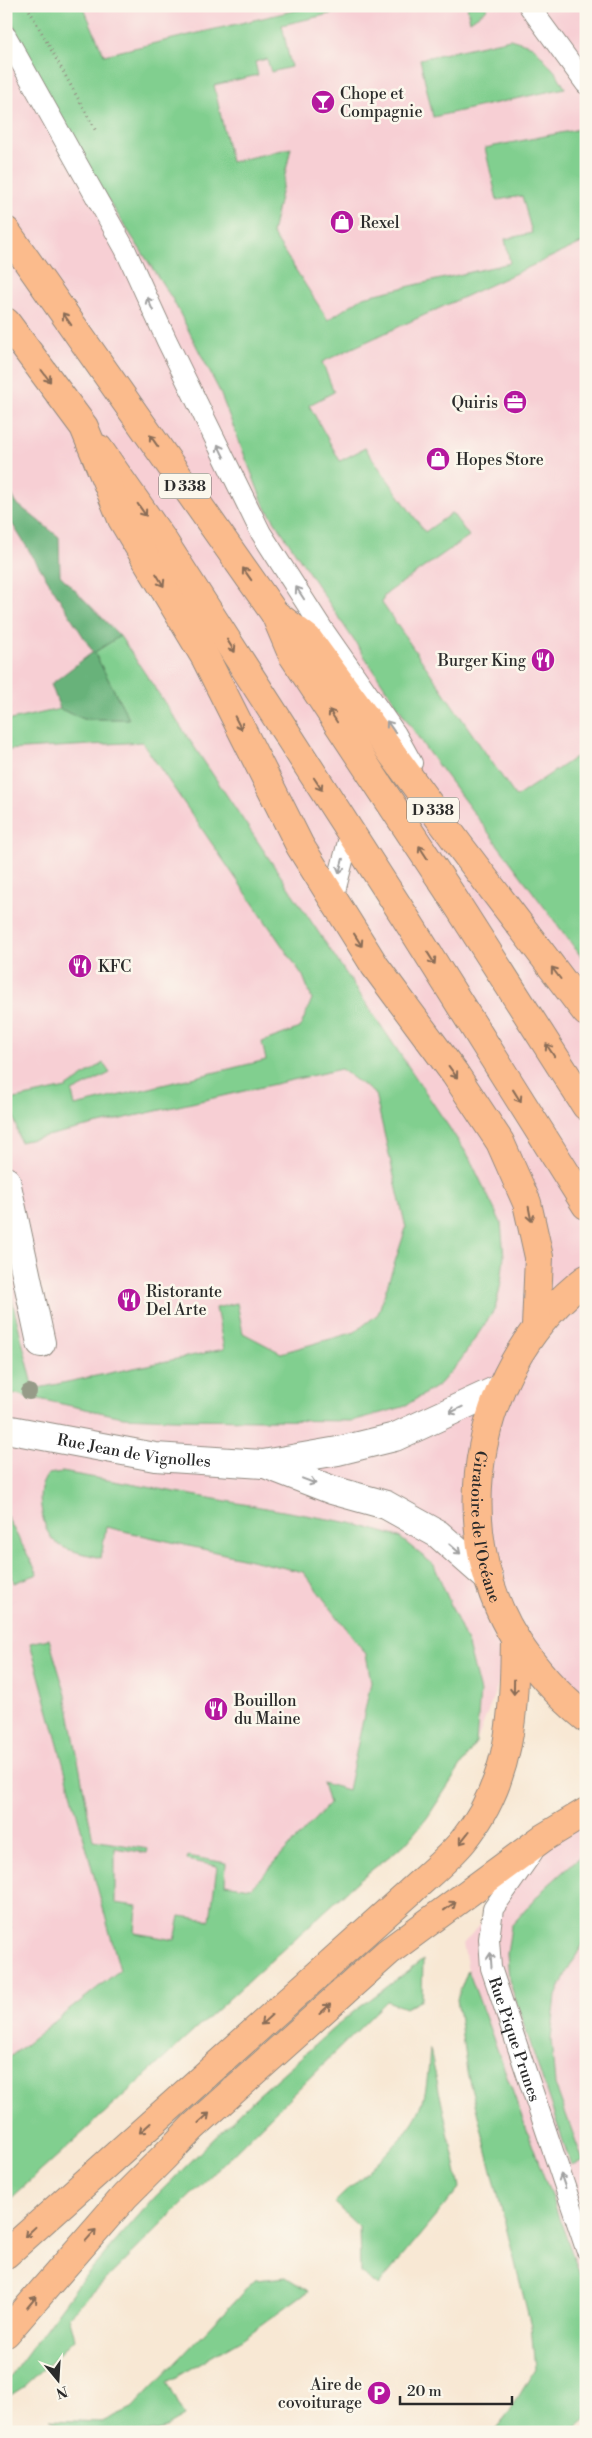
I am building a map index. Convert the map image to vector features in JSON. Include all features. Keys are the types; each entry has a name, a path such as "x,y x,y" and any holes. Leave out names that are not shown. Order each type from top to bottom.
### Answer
{"main road":[{"name":"D 338","path":"6,231 275,614 292,654 450,893 586,1106"},
{"name":"D 338","path":"6,322 84,427 162,539 586,1205"},
{"name":"D 338","path":"84,427 122,519 205,657 300,846 375,966 455,1074 500,1142 528,1203 538,1257 536,1327"},
{"name":"D 338","path":"275,614 308,639 459,845 586,1012"},
{"name":"Giratoire de l'Océane","path":"586,1279 554,1306 536,1327 499,1388 488,1422 478,1480 477,1509 480,1538 489,1579 515,1638 535,1668 559,1694 586,1718"},
{"path":"6,2254 411,1891 463,1841 484,1811 500,1778 514,1706 515,1638"},
{"path":"6,2333 125,2196 193,2127 388,1952 543,1838 586,1812"}],"street":[{"path":"6,1181 41,1343"},
{"name":"Rue Jean de Vignolles","path":"6,1429 155,1457 263,1464 338,1451 395,1437 499,1388"},
{"name":"Rue Jean de Vignolles","path":"263,1464 332,1490 386,1505 438,1534 489,1579"}],"lane":[{"path":"535,14 586,84"},
{"path":"6,36 125,249 166,341 261,533 322,628 396,734 459,845"},
{"path":"333,898 350,834"},
{"name":"Rue Pique Prunes","path":"543,1838 493,1909 489,1939 491,1968 586,2249"}],"path":[{"path":"27,6 99,136"}],"shaded area":[{"path":"6,6 586,6 586,1718 515,1639 476,1743 405,1844 360,1879 6,2203"},
{"path":"586,1812 586,2291 468,1970 463,1944 493,1909 543,1838"}],"green space":[{"path":"6,6 83,6 104,55 314,6 364,6 282,25 291,67 271,72 267,59 255,62 258,75 214,85 231,162 291,148 272,233 328,320 363,297 510,263 505,239 532,233 522,196 497,200 485,148 580,129 586,131 586,241 322,362 334,392 309,405 340,461 365,448 425,532 452,513 469,536 390,591 384,596 382,603 516,797 586,750 586,963 426,749 264,505 219,390 173,300 101,189 24,52"},
{"path":"467,6 488,6 486,10 470,21"},
{"path":"510,39 533,46 557,74 565,88 433,117 420,59"},
{"path":"6,483 16,503 59,537 60,575 120,636 95,652 95,654 129,719 84,719 60,709 51,684 93,652 6,514"},
{"path":"120,636 469,1157 501,1223 504,1256 501,1283 495,1309 460,1361 439,1385 403,1407 352,1421 172,1419 123,1417 6,1392 6,1276 34,1389 224,1349 216,1308 237,1303 243,1333 281,1353 355,1332 378,1314 406,1228 375,1094 341,1069 20,1142 10,1100 66,1088 103,1063 110,1073 72,1092 75,1106 266,1060 262,1042 300,1028 312,999 303,976 142,742 6,750 6,721 60,709 84,719 129,719 95,654 95,652"},
{"path":"62,1472 351,1523 399,1537 434,1565 468,1645 480,1692 476,1743 427,1818 405,1844 360,1879 6,2203 6,2060 120,1970 30,1643 49,1639 66,1695 93,1840 148,1849 147,1853 115,1848 115,1903 137,1906 135,1933 175,1940 180,1916 210,1920 217,1866 187,1860 188,1856 226,1863 225,1884 251,1888 329,1804 323,1783 348,1790 371,1682 366,1654 303,1572 106,1527 101,1558 76,1552 59,1545 48,1532 41,1507 40,1494 43,1482 48,1474"},
{"path":"6,1515 38,1574 14,1583 6,1555"},
{"path":"586,1851 586,1939 568,1969 556,1996 551,2039 555,2084 583,2161 571,2165 509,1980 507,1954 511,1926 544,1889"},
{"path":"6,1886 11,1929 6,1938"},
{"path":"423,1960 422,1999 405,2008 387,2001 69,2316 75,2339 25,2386 6,2398 6,2382 81,2281 154,2198 255,2098 344,2019"},
{"path":"468,1970 586,2291 586,2419 571,2432 493,2432 510,2411 535,2369 531,2326 467,2072 457,1999"},
{"path":"430,2049 460,2187 378,2286 360,2273 359,2227 334,2203 394,2146 414,2121 425,2095"},
{"path":"286,2277 308,2291 242,2339 167,2382 185,2416 157,2432 73,2432 50,2420 102,2422 132,2408 255,2280"}],"place":[{"name":"Chope et Compagnie","path":"323,102"},
{"name":"Rexel","path":"342,222"},
{"name":"Quiris","path":"515,402"},
{"name":"Hopes Store","path":"438,459"},
{"name":"Burger King","path":"543,660"},
{"name":"KFC","path":"80,966"},
{"name":"Ristorante Del Arte","path":"129,1300"},
{"name":"Bouillon du Maine","path":"216,1709"},
{"name":"Aire de covoiturage","path":"379,2393"}]}
